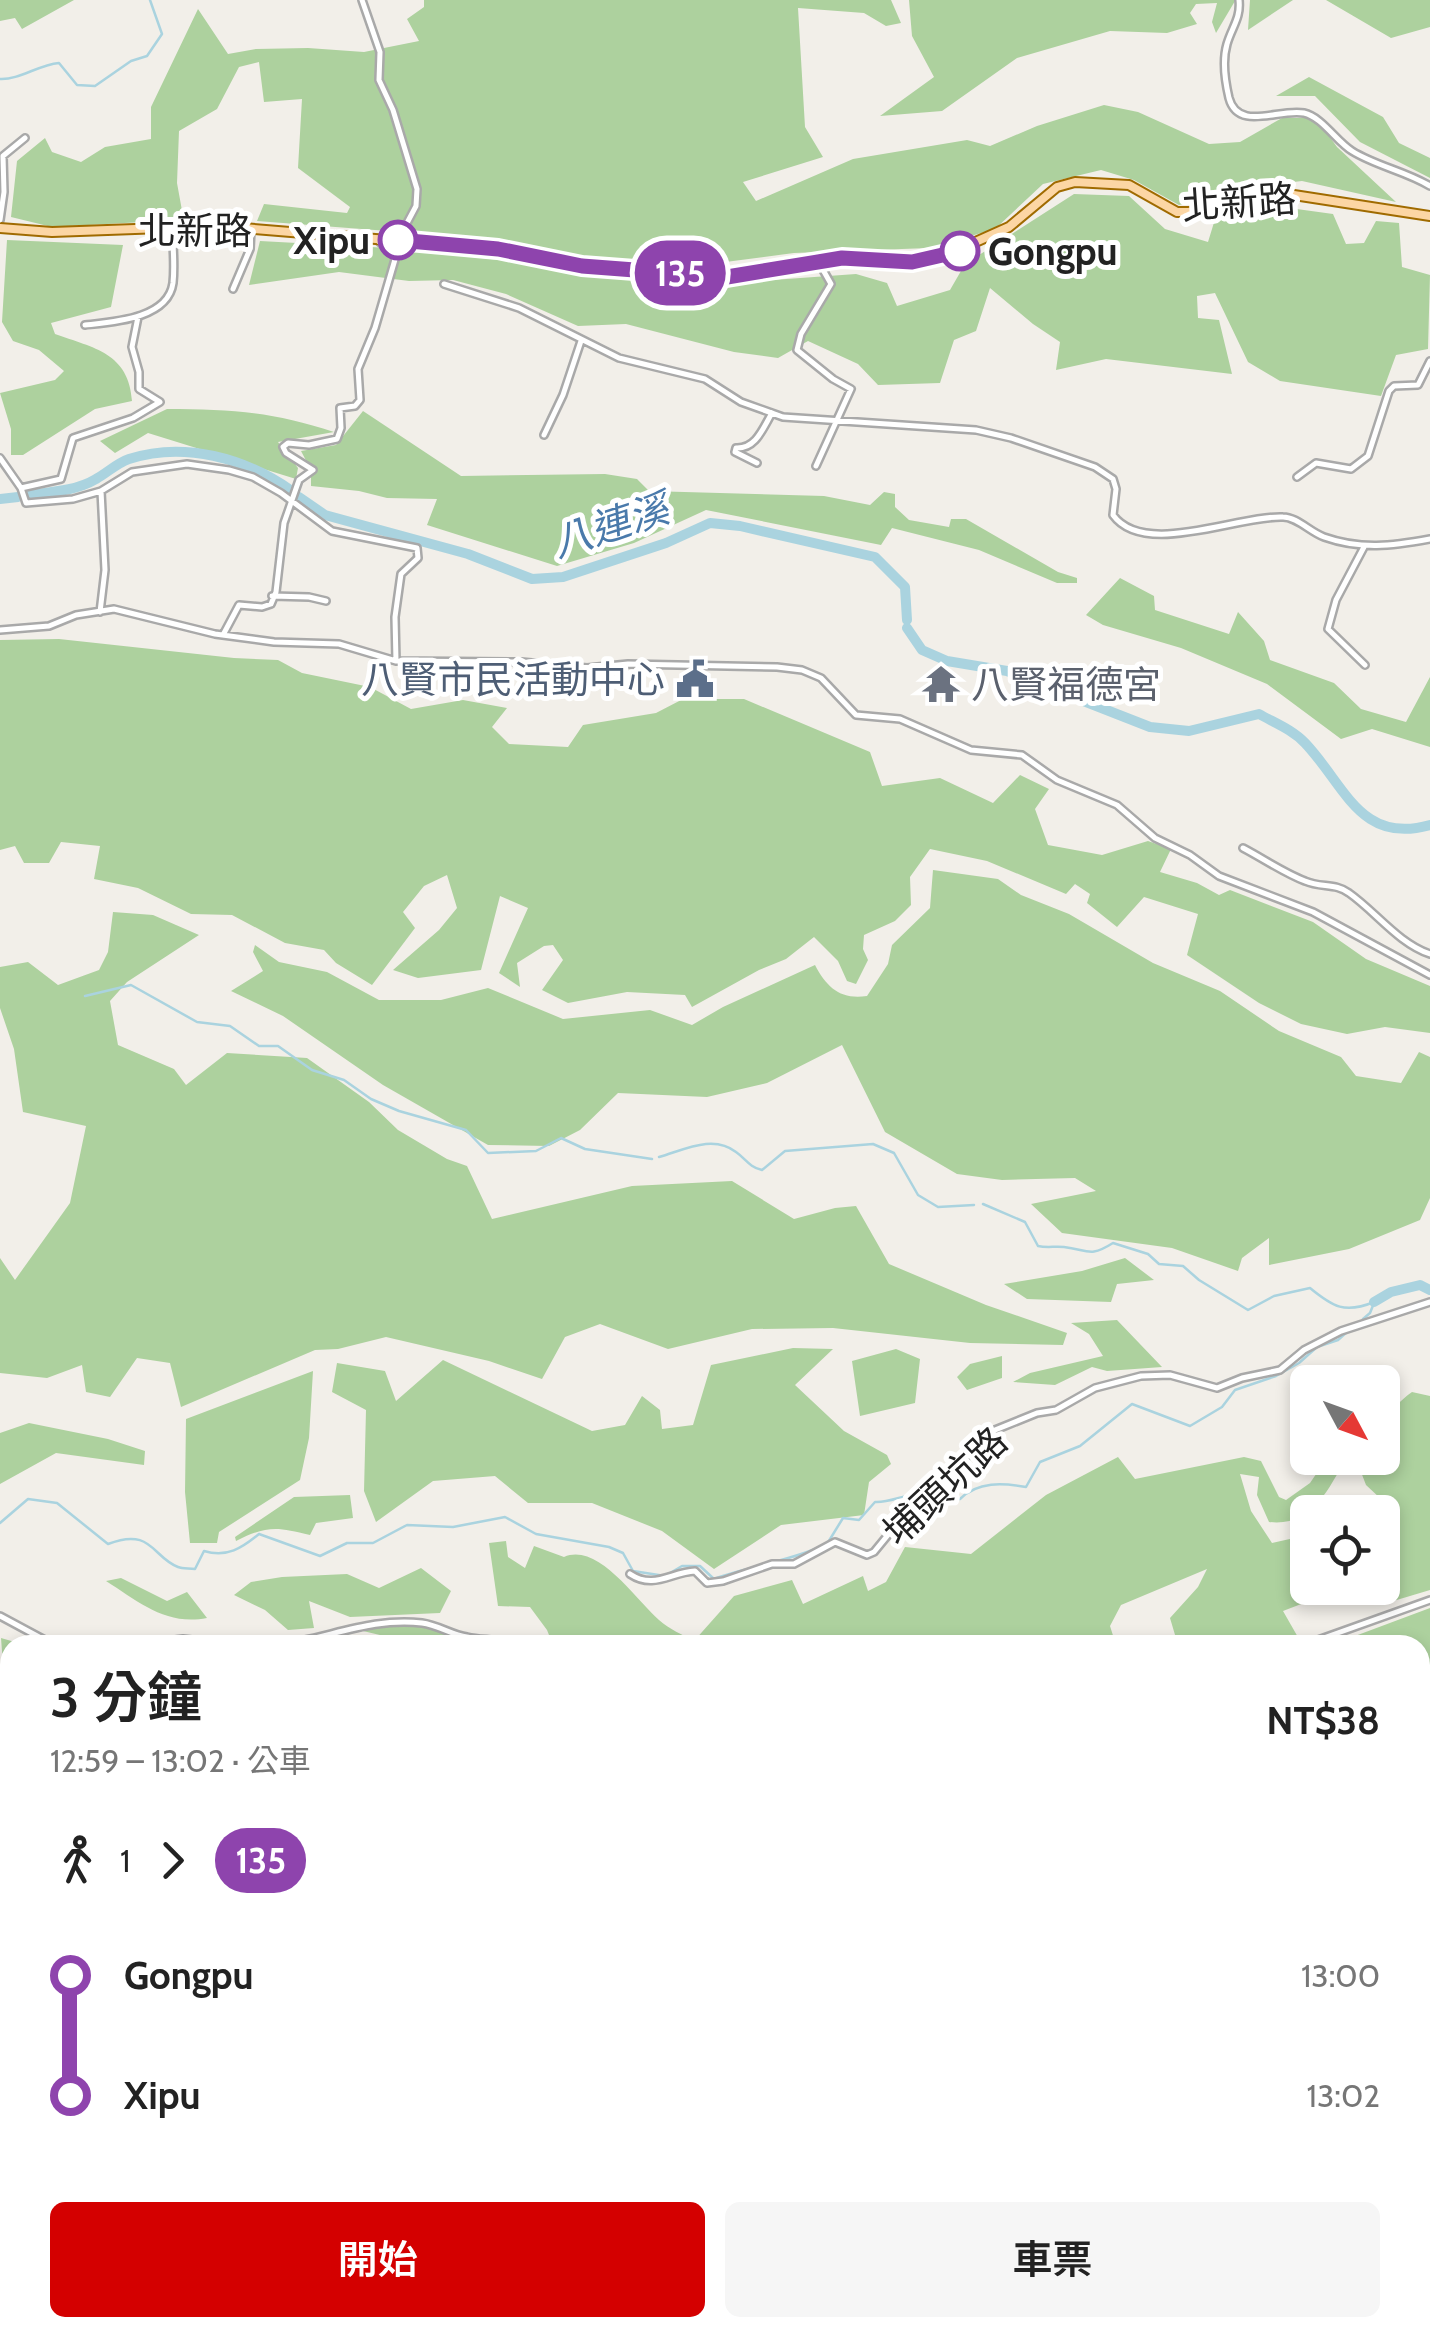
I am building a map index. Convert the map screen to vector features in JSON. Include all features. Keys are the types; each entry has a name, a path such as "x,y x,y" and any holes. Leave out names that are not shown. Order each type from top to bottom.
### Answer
{"main road":[{"name":"北新路","path":"0,224 52,232 172,227 376,238 498,249 582,266 704,277 750,276 842,258 912,262 942,257 1009,227 1057,187 1075,182 1129,185 1176,212 1258,194 1281,193 1430,216"}],"street":[{"path":"362,0 380,52 379,80 393,110 418,189 416,206 398,240"},
{"path":"1239,0 1239,19 1227,43 1224,65 1235,111 1258,117 1284,112 1308,114 1351,150 1407,172 1430,186"},
{"path":"0,224 4,192 2,156 25,138"},
{"path":"85,326 138,317 160,306 169,296 173,283 172,227"},
{"path":"233,289 250,249 251,229"},
{"path":"223,635 238,605 271,604 276,592 284,524 300,480 313,470 283,447 288,442 309,445 336,440 341,428 340,408 355,406 360,400 358,369 375,328 396,256 376,238"},
{"path":"816,466 852,389 832,379 796,350 830,284 818,261"},
{"path":"444,284 519,308 618,358 705,379 741,402 783,417 976,430 1095,467 1113,479 1116,489 1112,515 1119,524 1135,531 1167,534 1288,517 1320,536 1364,547 1430,539"},
{"path":"20,488 60,479 73,438 133,418 160,402 139,389 132,347 138,317"},
{"path":"544,435 582,340"},
{"path":"1297,477 1316,463 1351,469 1365,460 1389,391 1394,386 1418,385 1430,361"},
{"path":"757,463 735,452 736,448 754,443 772,413"},
{"path":"0,458 26,503 73,499 102,491 132,472 186,464 253,477 327,528 417,548 418,558 401,574 395,617 396,661"},
{"path":"100,612 105,570 102,491"},
{"path":"1364,547 1336,600 1328,628 1365,666"},
{"path":"272,596 310,597 326,602"},
{"path":"0,630 49,626 76,615 126,611 223,635 274,642 340,644 396,661 554,663 587,668 740,664 802,670 821,678 856,715 900,719 971,750 1022,755 1057,780 1117,805 1155,838 1190,855 1219,876 1312,912 1430,975"},
{"path":"383,659 380,667 384,672"},
{"path":"1244,848 1299,879 1334,885 1350,894 1397,934 1430,954"},
{"name":"埔頭坑路","path":"630,1574 638,1580 666,1581 695,1570 707,1583 724,1581 772,1564 794,1564 835,1542 867,1555 874,1552 915,1502 934,1497 969,1454 996,1430 1056,1410 1095,1388 1141,1376 1170,1375 1217,1388 1280,1370 1304,1350 1341,1331 1430,1302"},
{"path":"1332,1635 1430,1600"},
{"path":"0,1616 35,1635"},
{"path":"324,1635 358,1625 386,1623 424,1623 459,1635"}],"green space":[{"path":"0,0 74,0 22,29 15,18 0,21"},
{"path":"424,0 891,0 901,23 886,26 864,13 798,8 805,127 823,157 743,182 756,201 853,159 967,140 990,146 1104,105 1138,112 1209,144 1240,142 1282,118 1316,118 1337,147 1396,202 1302,181 1244,188 1179,205 1134,180 1101,170 1043,184 995,229 929,248 794,253 687,267 577,258 401,232 257,221 264,204 347,213 350,207 298,168 302,99 264,102 259,62 239,67 217,109 179,131 177,183 183,216 179,220 52,227 11,217 17,161 45,138 52,152 81,162 105,147 151,139 151,107 198,9 228,54 308,48 364,52 419,41 407,19 424,7"},
{"path":"909,0 1235,1 1216,33 1212,22 1217,3 1196,4 1190,13 1197,24 1167,33 1110,31 1017,58 942,111 880,116 934,77 912,36"},
{"path":"1250,0 1293,0 1248,30"},
{"path":"1326,0 1430,0 1430,27 1391,38"},
{"path":"1309,77 1383,117 1399,143 1430,158 1430,178 1360,142 1315,96 1276,96"},
{"path":"1074,194 1129,196 1165,229 1208,242 1216,216 1275,206 1333,214 1346,244 1364,243 1376,221 1399,223 1402,267 1430,275 1428,349 1396,355 1381,396 1280,381 1248,362 1215,293 1197,296 1198,318 1219,320 1232,374 1106,359 1056,370 1060,342 990,288 976,331 954,340 940,383 878,385 858,364 808,341 778,358 734,352 626,324 578,326 506,294 453,280 409,281 339,272 249,285 260,241 389,248 595,275 718,284 856,274 887,283 897,306 950,290 965,264"},
{"path":"7,240 123,245 111,307 51,323 55,334 96,349 117,362 132,401 95,409 23,455 11,455 11,429 0,393 55,380 64,371 39,350 13,341 2,322"},
{"path":"167,409 251,413 334,432 278,442 298,468 296,479 148,433 115,453 100,441"},
{"path":"363,411 461,476 605,474 637,479 649,491 824,496 870,505 884,492 895,494 895,507 909,520 949,527 951,519 966,519 1058,572 1077,578 1077,583 1057,583 979,550 892,528 881,545 706,510 634,543 557,566 427,525 437,499 387,498 311,486 311,470 301,451 336,445"},
{"path":"1120,578 1154,596 1155,610 1229,634 1238,612 1264,641 1270,660 1334,683 1361,709 1406,722 1430,677 1430,747 1372,729 1341,739 1267,684 1181,648 1103,625 1086,615"},
{"path":"59,639 278,660 302,673 370,687 411,709 463,700 507,708 492,727 509,744 568,747 583,725 656,713 683,699 744,699 870,752 882,786 940,778 993,803 1020,775 1049,789 1035,809 1048,845 1102,855 1148,841 1171,849 1160,872 1197,883 1219,895 1230,890 1313,922 1366,959 1430,986 1430,1033 1385,1027 1347,1034 1301,1024 1259,1003 1187,955 1198,914 1144,897 1117,927 1087,903 1090,894 1075,884 1066,894 987,861 930,849 910,877 911,905 895,921 864,935 863,949 868,960 856,984 847,981 838,961 814,937 786,959 692,1007 685,995 627,992 568,1003 542,990 563,960 553,945 544,946 517,963 520,987 499,973 528,908 500,896 481,970 418,978 393,970 439,930 457,908 447,875 424,886 403,912 415,928 372,985 336,963 324,950 285,943 232,915 191,914 138,888 94,879 100,846 61,842 49,863 24,863 15,846 0,850 0,640"},
{"path":"933,870 998,879 1021,895 1069,914 1153,963 1220,991 1279,1031 1341,1057 1356,1076 1401,1083 1419,1052 1430,1057 1430,1198 1420,1220 1349,1249 1269,1265 1269,1238 1242,1258 1238,1271 1172,1248 1062,1233 1031,1204 1096,1191 1075,1178 1002,1180 957,1174 885,1132 842,1045 767,1083 707,1097 618,1093 580,1130 549,1146 488,1145 383,1085 283,1016 231,991 263,971 253,952 255,945 279,962 327,972 379,1000 441,1000 488,988 563,1019 650,1010 692,1025 815,965 836,991 867,996 888,964 892,945 930,908"},
{"path":"113,912 153,915 199,935 127,982 110,1001 118,1045 174,1069 186,1085 227,1053 307,1058 369,1102 398,1130 447,1159 467,1166 492,1219 632,1186 732,1181 794,1219 856,1206 889,1264 986,1305 1067,1333 1063,1345 970,1343 833,1328 752,1329 668,1349 600,1324 565,1337 542,1379 489,1361 386,1337 338,1349 315,1350 181,1407 170,1363 137,1358 110,1397 86,1392 82,1365 47,1378 0,1373 0,1258 15,1280 70,1203 86,1126 23,1112 14,1049 0,1008 0,967 28,962 58,985 99,970 108,952"},
{"path":"1125,1258 1154,1280 1117,1284 1111,1302 1027,1299 1004,1284 1082,1271"},
{"path":"1117,1320 1162,1367 1107,1371 1092,1367 1055,1385 1013,1382 1030,1373 1103,1356 1089,1334 1071,1323"},
{"path":"793,1348 833,1349 795,1385 844,1431 887,1455 891,1464 869,1482 864,1515 781,1525 714,1569 662,1531 592,1503 528,1503 495,1476 433,1481 376,1522 364,1491 366,1410 332,1392 337,1363 385,1371 396,1401 443,1360 592,1431 625,1425 642,1396 660,1410 662,1429 693,1425 711,1365"},
{"path":"896,1349 920,1359 915,1403 860,1416 852,1361"},
{"path":"1002,1356 1002,1378 967,1390 957,1377 970,1364"},
{"path":"313,1371 309,1438 300,1480 219,1532 217,1543 190,1543 185,1492 186,1419"},
{"path":"1412,1392 1430,1396 1430,1590 1400,1599 1400,1495 1377,1495 1362,1475 1400,1475 1400,1403"},
{"path":"29,1423 145,1451 144,1465 56,1453 0,1484 0,1433"},
{"path":"1118,1457 1135,1479 1244,1457 1261,1461 1279,1497 1290,1497 1290,1520 1269,1522 1257,1495 1259,1477 1240,1474 1251,1511 1272,1543 1290,1539 1290,1605 1299,1605 1283,1611 1297,1635 1175,1635 1170,1618 1198,1587 1207,1569 1121,1605 1110,1626 1113,1635 699,1635 734,1596 792,1580 803,1604 863,1576 868,1591 886,1582 905,1547 971,1554 1046,1495"},
{"path":"1315,1475 1336,1475 1323,1495 1293,1495"},
{"path":"350,1495 353,1518 316,1523 310,1535 273,1529 236,1541 235,1537 294,1497"},
{"path":"506,1541 508,1557 525,1568 534,1546 564,1557 590,1558 616,1575 650,1611 684,1635 549,1635 530,1607 498,1606 489,1543"},
{"path":"421,1568 451,1591 440,1613 350,1617 309,1601 314,1628 288,1630 265,1610 234,1595 251,1582 282,1577 347,1574 379,1588"},
{"path":"121,1578 167,1601 187,1592 207,1618 192,1620 166,1615 106,1581"},
{"path":"1430,1608 1430,1635 1358,1635"},
{"path":"428,1623 469,1635 380,1635 363,1631"}],"waterway":[{"path":"0,79 59,63 77,85 95,86 131,61 147,56 162,34 150,0"},
{"name":"八連溪","path":"28,495 80,486 129,459 171,452 234,462 292,491"},
{"name":"八連溪","path":"0,499 18,497"},
{"name":"八連溪","path":"299,497 325,515 468,554 532,579 563,577 666,543 710,523 740,526 875,557 905,587 907,620"},
{"name":"八連溪","path":"907,628 922,650 947,661 1007,671 1150,727 1189,731 1259,714 1300,738 1370,819 1387,827 1406,829 1430,825"},
{"path":"85,996 131,985 197,1022 230,1026 259,1046 278,1046 312,1070 344,1080 371,1099 466,1130 488,1153 536,1151 561,1138 585,1149 652,1159"},
{"path":"659,1157 698,1145 718,1144 762,1170 785,1151 873,1144 894,1153 918,1195 938,1207 974,1205"},
{"path":"983,1204 1025,1222 1038,1246 1094,1252 1113,1243 1148,1254 1159,1264 1183,1266 1248,1310 1274,1296 1310,1288 1340,1307 1355,1308 1374,1302"},
{"path":"1374,1302 1391,1292 1420,1285 1430,1290"},
{"path":"1363,1319 1374,1303"},
{"path":"942,1499 960,1499 991,1485 1026,1487 1040,1462 1080,1446 1132,1404 1190,1426 1222,1407 1235,1390 1276,1376 1317,1347 1338,1340 1347,1332"},
{"path":"827,1544 843,1518 859,1520 875,1502 926,1496"},
{"path":"0,1523 28,1499 57,1503 108,1544 143,1541 180,1568 195,1569 204,1551 234,1550 259,1534 320,1556 347,1543 373,1543 407,1525 453,1527 505,1517 536,1534 609,1547 623,1553 633,1571 665,1576 682,1566 700,1566 714,1579 820,1547"}],"bus line":[{"name":"135","path":"398,240 498,249 582,266 704,277 750,276 842,258 912,262 960,251"}],"place":[{"name":"Xipu","path":"398,240"},
{"name":"Gongpu","path":"960,251"},
{"name":"八賢市民活動中心","path":"695,679"},
{"name":"八賢福德宮","path":"941,684"}]}
